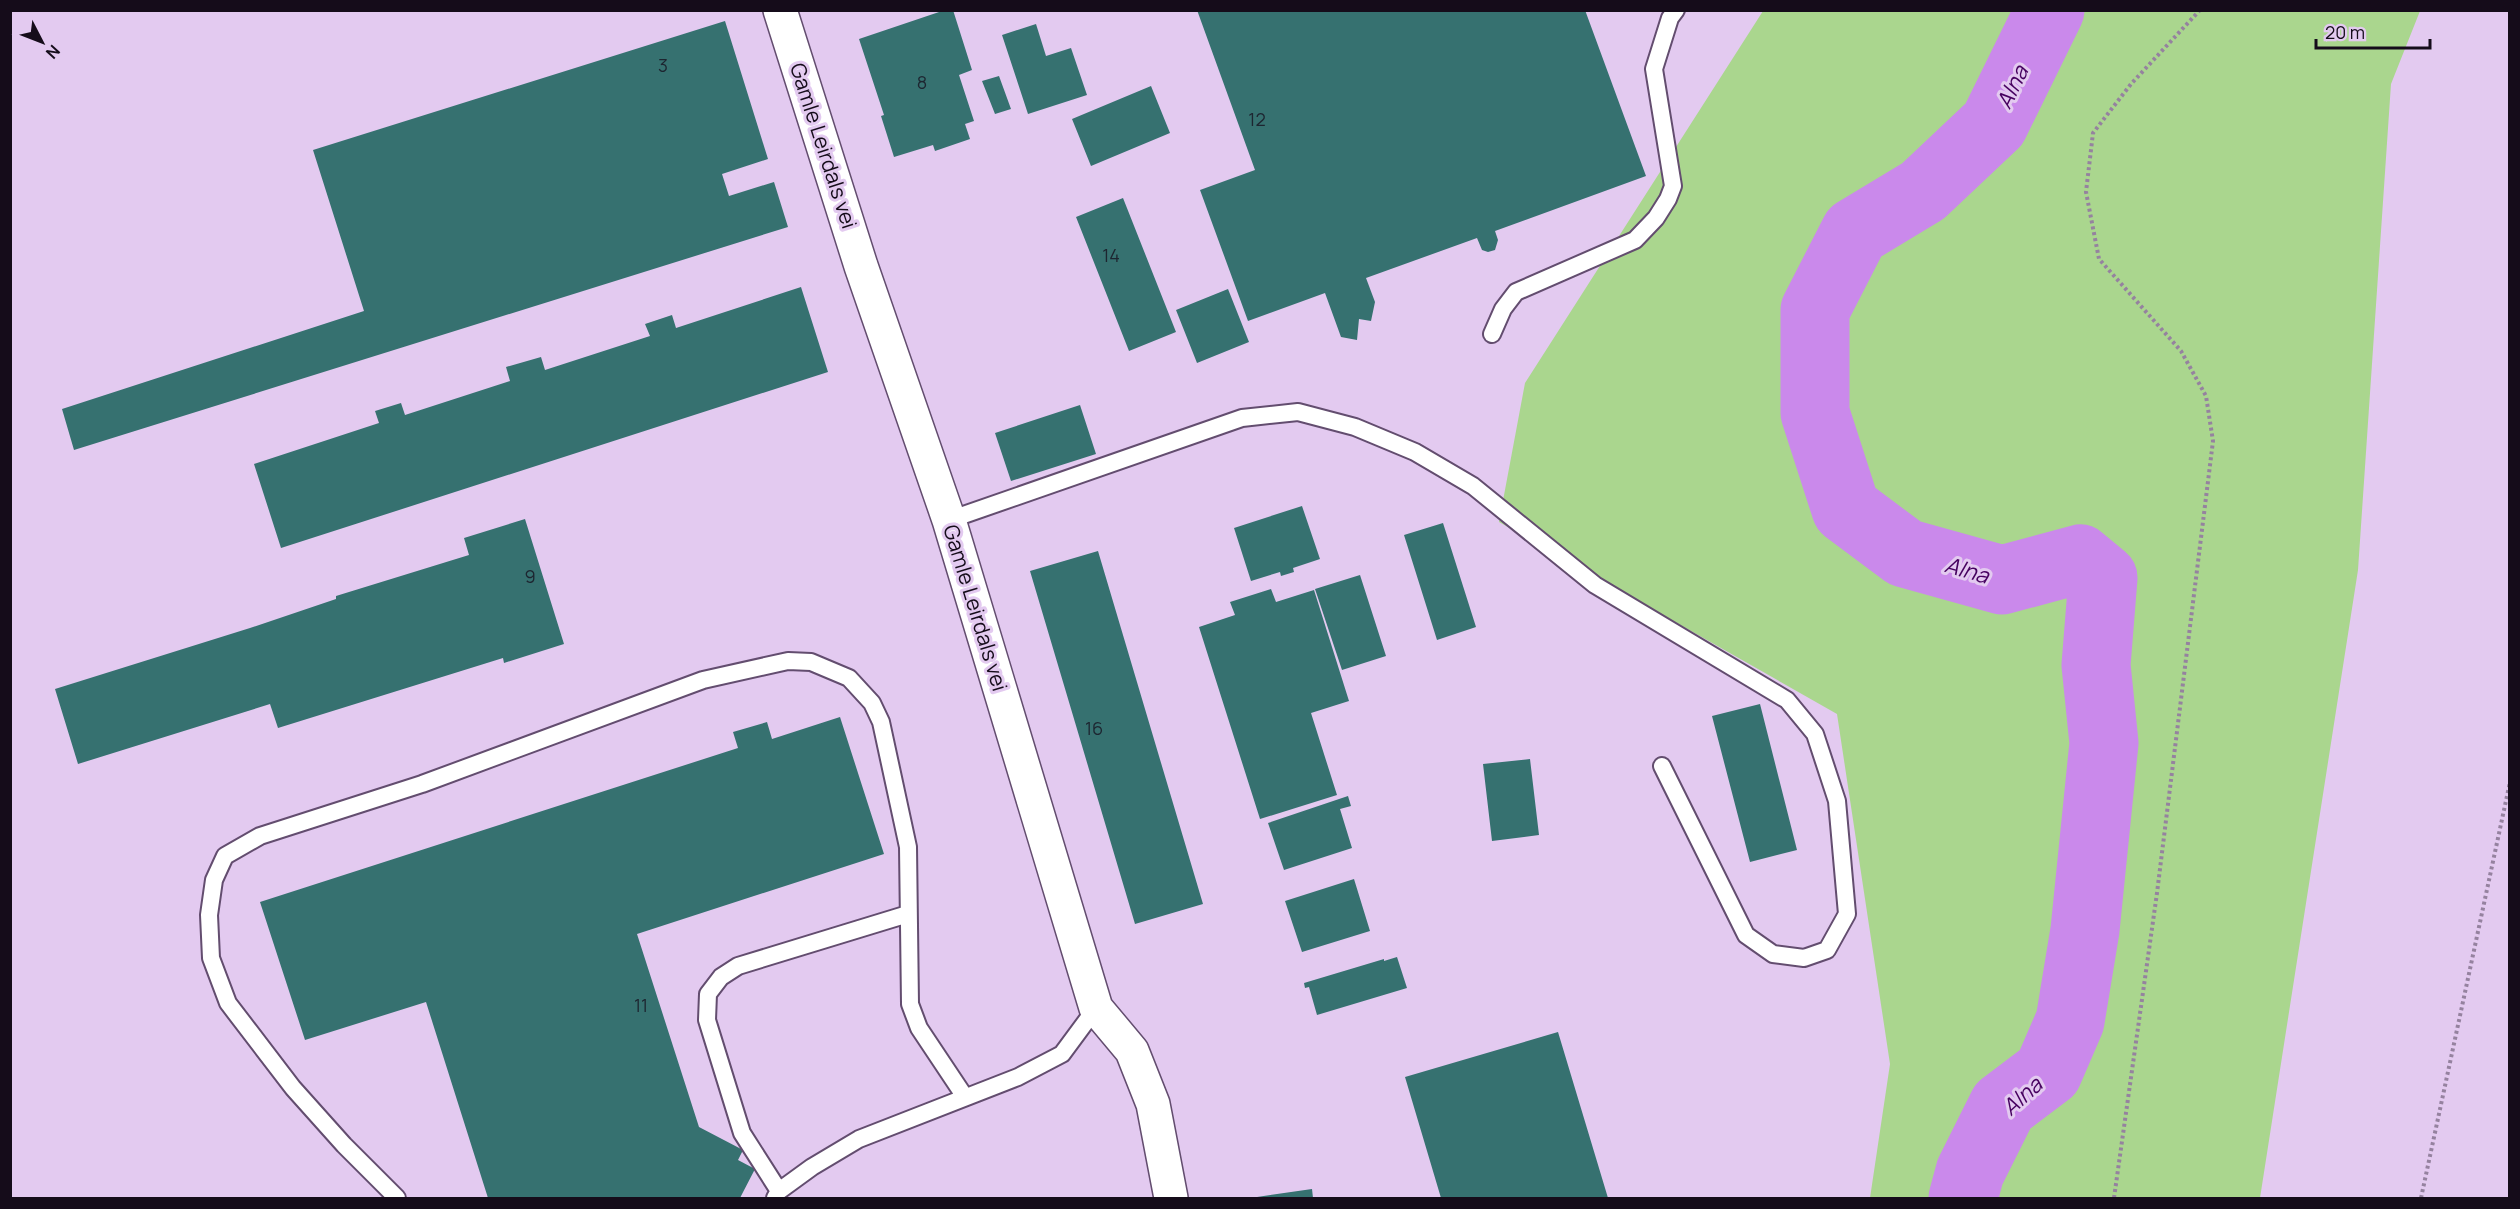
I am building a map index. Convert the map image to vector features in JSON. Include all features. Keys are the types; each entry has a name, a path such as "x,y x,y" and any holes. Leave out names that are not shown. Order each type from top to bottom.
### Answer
{"street":[{"name":"Gamle Leirdals vei","path":"781,11 861,266 949,520 1096,1008 1132,1051 1149,1093 1158,1126 1171,1198"}],"lane":[{"path":"1492,334 1503,309 1516,291 1635,240 1656,218 1668,199 1673,186 1654,69 1670,18 1676,10"},
{"path":"949,520 1242,417 1298,412 1355,427 1415,452 1473,486 1595,585 1787,700 1815,734 1837,801 1847,914 1827,950 1804,958 1773,954 1746,935 1662,766"},
{"path":"397,1198 344,1145 293,1088 228,1003 211,958 209,915 214,880 225,856 260,836 422,784 703,680 788,662 811,662 849,678 873,703 881,722 908,847 910,1004 919,1028 965,1097"},
{"path":"908,914 738,966 721,976 708,994 707,1020 742,1133 777,1195 812,1167 859,1139 1018,1077 1062,1054 1096,1008"}],"path":[{"path":"2114,1198 2157,893 2214,441 2206,396 2181,351 2099,259 2086,192 2093,133 2131,84 2200,10"},
{"path":"2421,1198 2510,782"}],"green space":[{"path":"1763,11 2420,11 2391,84 2358,570 2260,1198 1870,1198 1890,1064 1837,714 1499,522 1525,383"}],"building":[{"path":"945,10 953,10 972,70 959,75 974,121 965,124 970,139 935,151 933,145 894,157 881,116 884,115 859,39"},
{"path":"1197,10 1585,10 1646,176 1495,231 1498,240 1495,250 1488,252 1482,250 1477,238 1366,278 1375,302 1371,321 1359,319 1357,340 1341,337 1325,293 1248,321 1200,190 1255,170"},
{"path":"725,21 768,159 722,174 729,196 774,182 788,227 74,450 62,409 364,311 313,150"},
{"path":"1036,24 1046,56 1071,48 1087,95 1028,114 1002,35"},
{"path":"999,76 1011,109 995,114 982,81"},
{"path":"1151,86 1170,133 1091,166 1072,119"},
{"path":"1123,198 1176,332 1129,351 1076,217"},
{"path":"801,287 828,372 281,548 254,464 379,423 375,411 401,403 405,415 510,381 506,367 541,357 545,370 650,336 645,324 672,315 676,328"},
{"path":"1228,289 1249,342 1197,363 1176,310"},
{"path":"1080,405 1096,454 1011,481 995,433"},
{"path":"1302,506 1320,559 1293,568 1294,572 1281,576 1280,572 1251,581 1234,528"},
{"path":"525,519 564,644 504,663 503,658 278,728 270,704 78,764 55,689 250,628 336,599 336,596 469,555 464,538"},
{"path":"1443,523 1476,627 1437,640 1404,535"},
{"path":"1098,551 1203,904 1135,924 1030,571"},
{"path":"1360,575 1386,656 1342,670 1315,589"},
{"path":"1271,589 1276,602 1314,590 1349,701 1311,713 1337,795 1260,819 1199,627 1235,615 1230,602"},
{"path":"1760,704 1797,850 1750,862 1712,716"},
{"path":"840,717 884,854 637,934 699,1127 743,1150 738,1160 755,1169 740,1198 488,1198 426,1002 305,1040 260,902 738,748 733,732 767,722 772,739"},
{"path":"1530,759 1539,835 1492,841 1483,764"},
{"path":"1348,796 1351,806 1340,809 1352,848 1284,870 1268,823"},
{"path":"1354,879 1370,931 1302,952 1285,901"},
{"path":"1397,957 1407,988 1317,1015 1309,987 1305,988 1304,983"},
{"path":"1558,1032 1608,1198 1441,1198 1405,1077"},
{"path":"1312,1189 1313,1198 1257,1198 1257,1197"}],"waterway":[{"name":"Alna","path":"1963,1198 1970,1172 2003,1106 2048,1072 2070,1021 2085,930 2104,743 2096,665 2103,578 2080,559 2002,580 1905,553 1846,509 1815,413 1815,310 1855,232 1923,191 1994,124 2050,10"}]}
